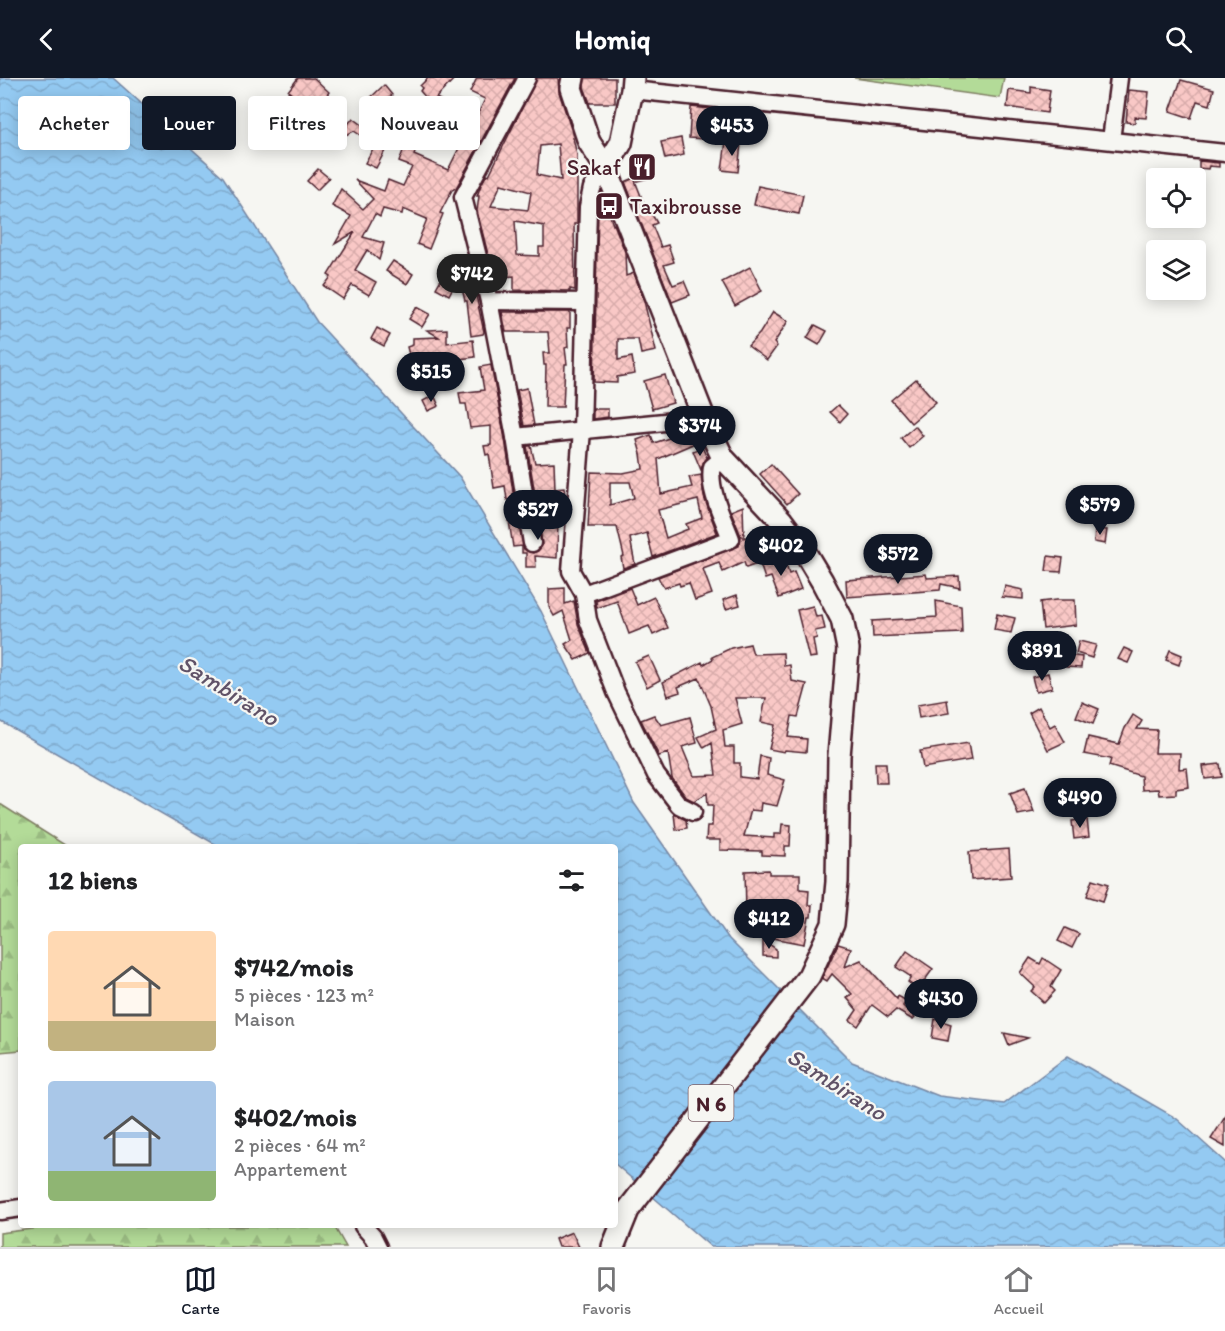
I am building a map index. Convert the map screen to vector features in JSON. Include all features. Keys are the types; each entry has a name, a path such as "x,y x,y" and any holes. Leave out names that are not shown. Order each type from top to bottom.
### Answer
{"main road":[{"name":"N 6","path":"573,78 571,88 589,142 606,168 704,418 723,458 782,521 801,546 842,619 848,649 839,756 837,882 833,924 809,976 628,1210 613,1247"},
{"path":"606,168 621,143 632,84"}],"street":[{"path":"527,78 463,198 489,302 515,437 532,543"},
{"path":"1111,140 1119,78"},
{"path":"632,84 1225,153"},
{"path":"606,168 592,188 588,207 582,430 571,570 584,594 588,620 616,692 656,775 679,806 693,812"},
{"path":"489,302 585,302"},
{"path":"515,437 704,418"},
{"path":"584,594 731,539 717,502 711,474 712,466 723,458"},
{"path":"0,1212 18,1209"},
{"path":"365,1228 378,1247"}],"green space":[{"path":"854,78 1004,78 1000,98"},
{"path":"0,804 63,844 18,844 18,1050 0,1052"},
{"path":"40,1228 335,1228 346,1247 0,1247 0,1233"}],"water":[{"name":"Sambirano","path":"0,78 113,78 142,104 142,150 193,150 223,177 317,322 460,477 541,611 634,803 729,939 852,1062 939,1096 1004,1104 1068,1056 1176,1118 1225,1162 1225,1247 711,1247 618,1167 618,844 215,844 0,721"}],"building":[{"path":"298,78 314,78 329,92 328,96 292,96 288,91"},
{"path":"428,78 455,78 438,96 424,96 420,91 422,88 420,86"},
{"path":"477,78 515,78 480,143 480,110 485,99 470,92"},
{"path":"537,78 558,78 559,92 577,155 577,224 574,224 575,290 514,290 514,276 494,278 477,211 479,196 477,196 487,174 489,175","holes":["558,144 561,180 537,175 540,146","501,184 531,192 528,210 491,206","515,221 544,226 544,247 539,247 539,256 517,255"]},
{"path":"585,78 615,78 615,103 590,103 584,87"},
{"path":"1181,80 1214,89 1210,105 1197,101 1191,118 1170,111"},
{"path":"384,85 391,96 372,96"},
{"path":"1031,87 1050,90 1047,113 1007,107 1009,90 1031,93"},
{"path":"1129,90 1149,92 1146,118 1135,117 1135,123 1126,122"},
{"path":"691,107 731,111 729,137 689,138"},
{"path":"353,118 359,122 359,134 354,131 347,134 347,125"},
{"path":"681,138 684,155 665,159 661,142"},
{"path":"726,141 741,143 738,172 722,170"},
{"path":"372,150 385,150 376,168 365,163"},
{"path":"403,150 416,150 414,155 448,170 458,150 476,150 440,213 443,214 429,249 417,244 427,219 403,209 402,214 383,209 380,217 375,214 363,237 384,243 379,260 367,250 355,270 376,282 369,295 352,285 343,299 324,286 331,277 328,275 355,232 335,244 351,216 332,206 341,189 363,209 373,199 355,180 384,191 388,180 403,186 412,167 399,162"},
{"path":"645,160 649,178 637,181 634,162"},
{"path":"1199,161 1219,163 1219,167 1199,168"},
{"path":"318,169 329,178 317,190 307,181"},
{"path":"634,178 648,214 651,213 657,223 652,225 661,247 668,245 674,262 664,265 673,285 684,281 690,295 672,302 625,182"},
{"path":"758,186 803,195 799,214 754,205"},
{"path":"603,194 625,252 626,276 634,273 644,301 656,351 641,354 638,339 618,339 618,360 632,357 635,374 617,377 617,383 594,382 598,208"},
{"path":"393,261 413,274 407,284 386,271"},
{"path":"750,267 762,291 735,306 722,282"},
{"path":"471,273 484,332 471,336 467,301 465,301 459,276"},
{"path":"459,276 449,295 436,288 440,281"},
{"path":"417,307 430,314 422,327 409,319"},
{"path":"502,312 570,312 570,328 567,328 568,347 565,348 567,364 565,364 563,407 545,407 546,365 544,365 543,353 550,353 548,332 506,332"},
{"path":"773,312 788,321 774,343 777,346 767,360 748,346 760,333"},
{"path":"815,325 827,331 819,345 807,338"},
{"path":"377,328 390,335 384,346 371,339"},
{"path":"447,329 447,343 473,340 475,357 451,360 424,370 423,367 413,370 407,347 413,345 413,338 439,337 427,330"},
{"path":"491,365 514,499 507,500 505,486 494,488 489,454 486,455 484,446 491,445 491,426 470,428 466,404 461,404 459,393 484,390 480,367"},
{"path":"665,375 673,403 652,409 644,381"},
{"path":"916,379 936,402 911,423 891,400"},
{"path":"527,388 534,425 524,426 517,390"},
{"path":"434,395 439,406 428,411 423,401"},
{"path":"838,405 847,414 840,422 830,412"},
{"path":"593,409 608,409 608,417 593,419"},
{"path":"915,426 923,436 909,448 901,438"},
{"path":"690,431 695,443 658,459 661,494 692,487 689,477 701,475 704,497 717,533 653,557 647,533 630,538 635,564 623,568 621,557 624,556 617,527 588,527 591,472 623,473 643,469 637,440 651,435 654,443","holes":["610,482 630,482 634,498 610,505","698,500 702,518 686,524 688,529 666,538 658,510"]},
{"path":"527,446 531,446 535,463 554,462 555,489 564,488 566,501 545,503 544,499 536,500"},
{"path":"702,447 707,458 701,470 693,451"},
{"path":"771,464 798,494 787,504 760,474"},
{"path":"743,506 744,538 756,533 760,544 751,548 757,564 746,568 744,562 723,572 719,563 703,569 712,594 695,600 689,583 680,586 679,583 664,588 658,577 739,546 741,536 731,511"},
{"path":"539,519 558,521 557,558 535,556 536,567 526,567 526,553 522,553 522,546 513,547 509,521 518,520 524,549 533,553 542,546"},
{"path":"1095,529 1107,530 1105,544 1094,542"},
{"path":"783,556 789,574 794,572 801,589 779,598 771,577 765,579 760,564"},
{"path":"1048,556 1063,558 1061,572 1046,571"},
{"path":"926,574 927,578 959,576 960,588 941,584 940,590 847,597 846,580"},
{"path":"1005,586 1023,590 1023,599 1002,597"},
{"path":"565,588 565,604 574,601 578,624 590,653 576,660 565,644 572,640 563,611 554,616 549,607 549,589"},
{"path":"630,588 637,605 654,597 668,628 653,635 649,626 629,634 617,601 597,608 596,601"},
{"path":"737,595 740,605 726,609 723,600"},
{"path":"1075,600 1076,625 1043,629 1040,602"},
{"path":"936,601 961,606 962,633 873,637 872,621 937,617"},
{"path":"813,606 816,617 822,616 825,629 815,631 817,638 813,639 816,657 809,658 797,610"},
{"path":"997,614 1015,618 1011,633 994,630"},
{"path":"1079,641 1096,645 1092,658 1076,653"},
{"path":"750,644 753,654 783,653 784,666 790,665 792,681 807,684 798,717 792,716 788,737 807,739 806,752 769,749 775,725 761,722 766,698 735,698 742,724 723,730 725,747 734,747 734,763 740,763 740,777 757,779 760,756 769,758 767,775 785,780 777,806 761,803 760,811 751,810 744,836 774,838 774,834 781,834 782,824 791,825 790,846 785,846 785,856 762,855 762,851 720,850 720,840 706,840 707,826 712,826 713,805 708,805 707,793 694,801 686,797 672,778 668,753 659,756 641,720 654,715 661,725 690,717 697,743 682,747 694,776 716,775 712,743 704,748 698,737 716,729 711,706 699,678 678,687 680,692 668,696 663,682 702,662 703,665 713,659 712,657 731,648"},
{"path":"1124,648 1133,652 1128,663 1118,659"},
{"path":"1170,650 1182,655 1179,665 1166,660"},
{"path":"1068,655 1082,657 1081,668 1066,667"},
{"path":"649,656 660,680 647,687 635,662"},
{"path":"1048,673 1052,688 1036,692 1032,677"},
{"path":"947,700 949,713 919,718 917,705"},
{"path":"1082,702 1099,709 1093,724 1076,717"},
{"path":"1039,707 1050,727 1055,724 1065,742 1048,750 1029,713"},
{"path":"1133,715 1142,721 1137,729 1157,730 1155,753 1180,753 1179,769 1187,768 1189,787 1176,789 1176,794 1159,795 1158,789 1142,790 1141,776 1109,766 1111,759 1084,754 1088,737 1119,744"},
{"path":"968,743 971,760 923,768 920,751"},
{"path":"875,763 886,763 887,783 876,783"},
{"path":"1220,764 1222,777 1205,779 1203,766"},
{"path":"1025,788 1034,812 1018,815 1010,793"},
{"path":"1072,790 1082,793 1078,804 1068,799"},
{"path":"674,814 686,820 687,828 676,830"},
{"path":"1087,819 1089,837 1074,839 1072,821"},
{"path":"1009,849 1011,877 971,880 969,852"},
{"path":"769,870 769,874 800,874 800,889 809,890 808,905 812,905 811,917 809,917 804,944 757,935 753,927 792,907 746,910 745,871"},
{"path":"1093,879 1109,884 1103,901 1087,896"},
{"path":"1065,928 1079,934 1072,948 1058,941"},
{"path":"763,940 776,949 776,957 763,956"},
{"path":"838,944 851,948 845,967 861,960 897,999 898,996 907,1001 903,1006 915,1018 913,1020 896,1010 888,1017 872,1005 858,1026 850,1020 857,1010 847,998 852,994 832,974 827,981 822,978"},
{"path":"907,951 933,969 922,984 920,982 916,988 908,982 911,977 896,967"},
{"path":"1030,958 1040,964 1043,958 1061,970 1051,987 1055,991 1044,1003 1031,991 1035,987 1020,973"},
{"path":"944,984 969,996 963,1006 939,994"},
{"path":"935,1019 951,1024 948,1041 932,1038"},
{"path":"1004,1033 1028,1038 1009,1045"},
{"path":"1225,1117 1225,1147 1211,1139"},
{"path":"572,1232 579,1247 558,1247 555,1239"}],"place":[{"name":"Sakaf","path":"642,167"},
{"name":"Taxibrousse","path":"609,206"}]}
